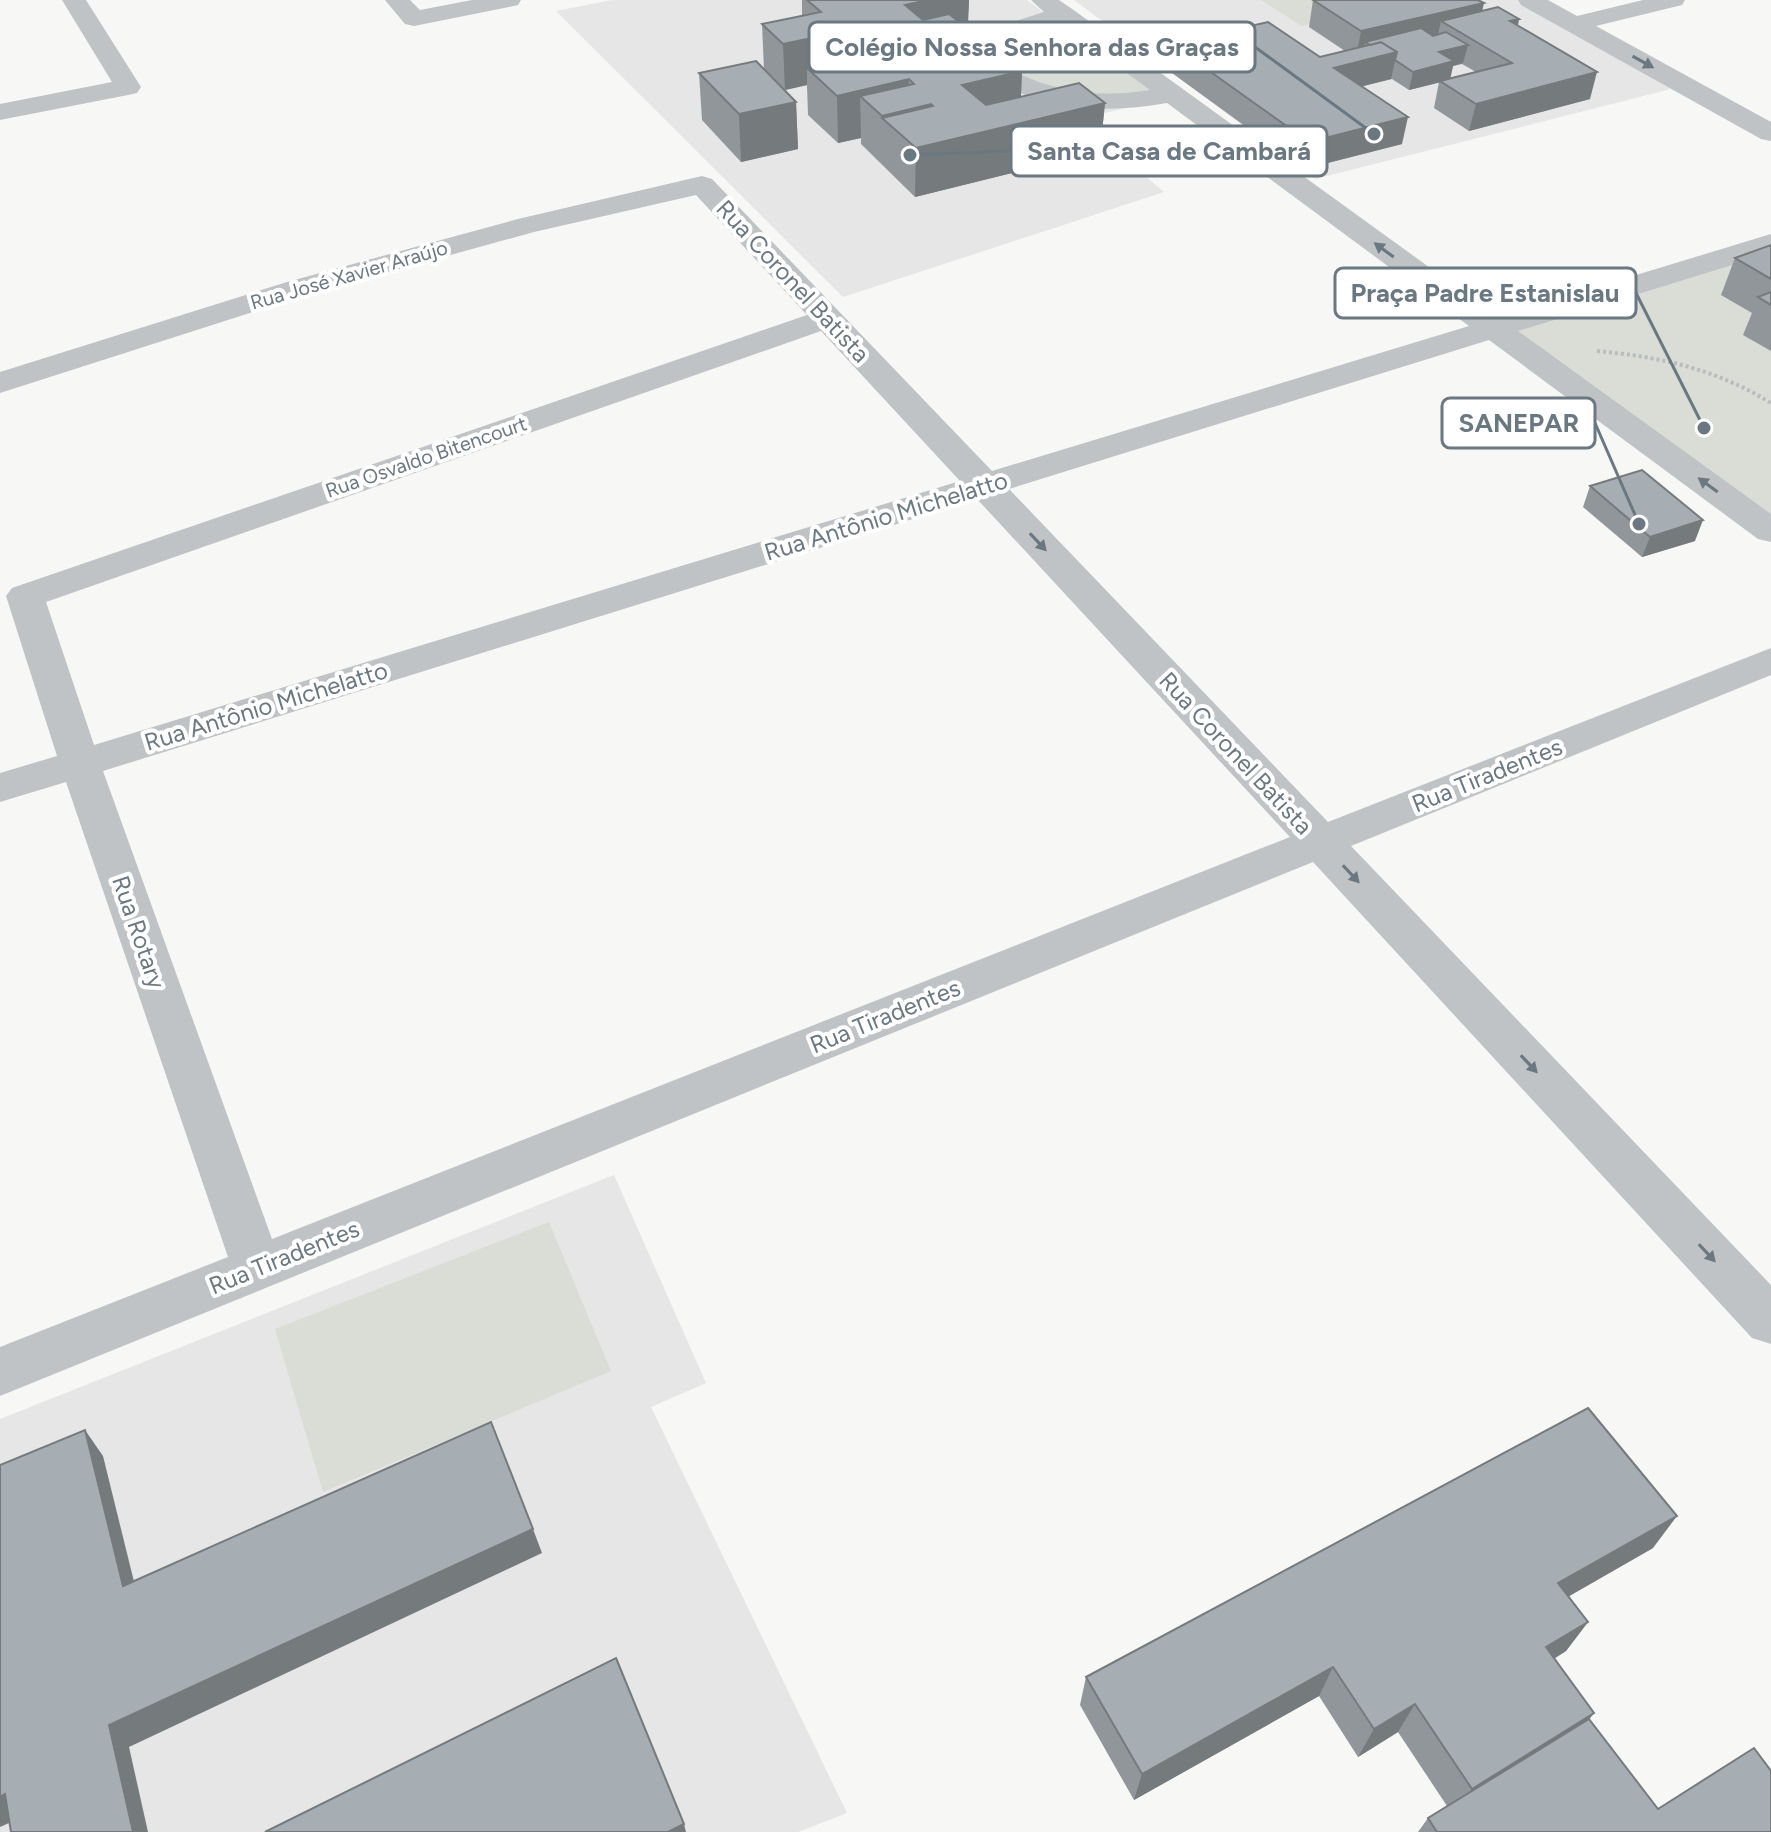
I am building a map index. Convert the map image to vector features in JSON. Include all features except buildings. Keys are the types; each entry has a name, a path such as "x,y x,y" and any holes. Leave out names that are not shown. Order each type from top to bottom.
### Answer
{"street":[{"path":"0,112 128,87 74,0"},
{"path":"397,0 414,19 509,0"},
{"path":"1530,0 1771,133"},
{"path":"1575,24 1673,0"},
{"path":"1169,95 1128,102 1061,100 1034,93 1002,75 994,54 1005,33 1054,8 1169,95 1771,531"},
{"name":"Rua Coronel Batista","path":"702,185 1771,1321"},
{"name":"Rua José Xavier Araújo","path":"0,383 298,288 528,225 702,185"},
{"name":"Rua Antônio Michelatto","path":"0,788 985,485 1502,336 1771,243"},
{"name":"Rua Osvaldo Bitencourt","path":"25,596 828,318"},
{"name":"Rua Rotary","path":"25,596 80,764 257,1268"},
{"name":"Rua Tiradentes","path":"0,1372 1771,661"}],"path":[{"path":"1502,336 1686,362 1719,372 1771,403"}],"shaded area":[{"path":"612,0 1027,0 1162,100 1078,119 1164,192 843,297 556,11"},
{"path":"1074,0 1517,0 1671,89 1315,179"},
{"path":"1261,0 1408,0 1411,1 1302,26"},
{"path":"1064,19 1162,93 1099,101 1014,74 1005,54 1017,35"},
{"path":"1771,247 1771,525 1503,331"},
{"path":"614,1175 706,1383 651,1407 847,1813 798,1832 0,1832 0,1419"},
{"path":"549,1222 611,1371 323,1492 275,1329"}],"place":[{"name":"Colégio Nossa Senhora das Graças","path":"1374,134"},
{"name":"Santa Casa de Cambará","path":"910,155"},
{"name":"Praça Padre Estanislau","path":"1704,428"},
{"name":"SANEPAR","path":"1639,524"}]}
